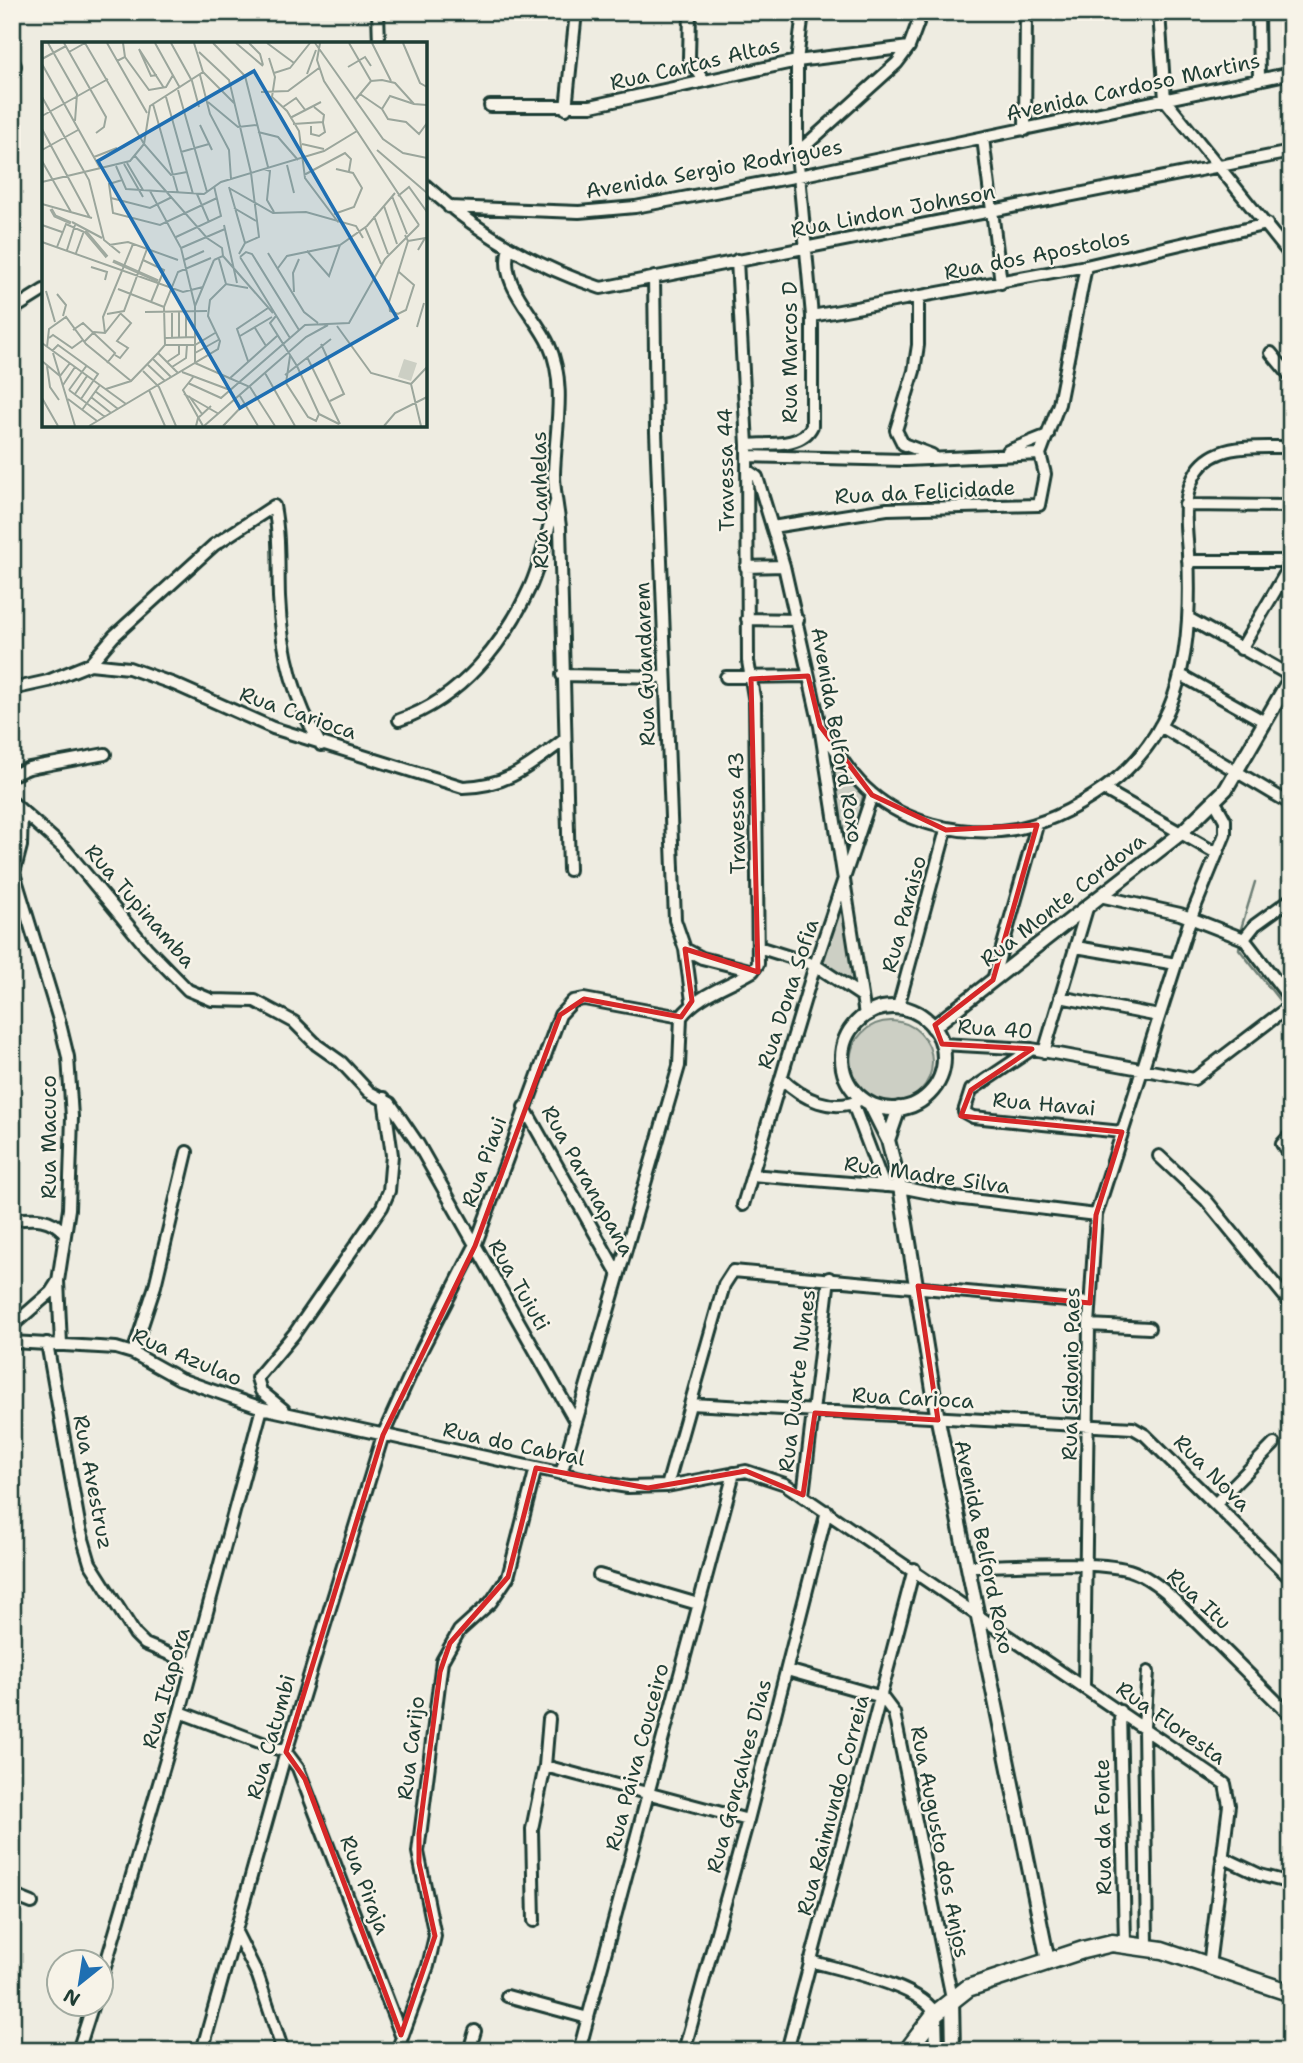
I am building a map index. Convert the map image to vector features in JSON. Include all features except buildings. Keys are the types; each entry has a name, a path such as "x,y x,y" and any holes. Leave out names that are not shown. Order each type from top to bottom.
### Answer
{"main road":[{"path":"907,2051 935,2014 968,1988 1098,1946 1125,1943 1147,1946 1291,1993"}],"street":[{"path":"378,12 379,42"},
{"path":"566,109 576,12"},
{"path":"690,12 688,58 703,79"},
{"name":"Rua Marcos D","path":"747,451 796,441 809,433 812,426 812,316 797,153 797,61 803,12"},
{"path":"797,153 880,80 909,47 922,12"},
{"path":"1025,130 1026,12"},
{"path":"1159,12 1165,100 1291,256"},
{"path":"1259,14 1259,80"},
{"name":"Rua Cartas Altas","path":"489,106 566,109 612,103 703,79 797,61 909,47"},
{"path":"12,81 14,62"},
{"name":"Avenida Cardoso Martins","path":"983,138 1291,73"},
{"path":"983,138 1001,284"},
{"name":"Avenida Sergio Rodrigues","path":"449,207 599,211 799,176 983,138"},
{"name":"Rua Lindon Johnson","path":"509,248 569,278 601,288 1291,152"},
{"path":"427,187 470,225 509,248"},
{"name":"Rua dos Apostolos","path":"812,316 1001,284 1266,224"},
{"name":"Rua Lanhelas","path":"509,248 506,268 512,284 550,345 557,371 556,502 560,527 569,870"},
{"name":"Travessa 44","path":"737,260 747,451 746,567 751,679"},
{"path":"747,451 905,460 1040,454 1059,404 1086,266"},
{"name":"Rua Guandarem","path":"654,277 664,677 673,900 679,937 685,949"},
{"path":"12,310 42,291"},
{"path":"918,298 919,335 914,371 899,420 898,439 938,457"},
{"path":"1271,353 1291,377"},
{"path":"1003,454 1048,435"},
{"path":"820,726 872,795 946,830 990,832 1037,825 1103,789 1137,760 1160,726 1181,676 1188,618 1185,505 1191,483 1212,457 1243,448 1291,447"},
{"name":"Rua da Felicidade","path":"772,527 887,509 1039,505 1045,474 1040,454"},
{"name":"Avenida Belford Roxo","path":"747,470 757,477 784,566 820,726 865,1015 854,1024 842,1051 846,1080 888,1140 900,1187 938,1420 1048,1961"},
{"path":"399,720 450,694 467,680 488,655 531,584 556,502"},
{"path":"1185,505 1291,506"},
{"path":"90,664 114,636 214,545 274,506 280,542 279,598 285,651 306,719 321,745"},
{"path":"1188,561 1291,563 1241,649"},
{"path":"746,567 784,566"},
{"path":"1188,618 1291,676"},
{"path":"747,619 798,620"},
{"name":"Rua Carioca","path":"12,689 48,681 90,664 129,668 153,675 273,728 463,787 489,787 514,776 564,740"},
{"path":"562,675 664,677"},
{"path":"726,677 751,679 808,676"},
{"path":"1181,676 1265,722"},
{"name":"Rua Monte Cordova","path":"933,1027 1180,834 1215,802 1237,773 1291,676"},
{"name":"Travessa 43","path":"751,679 755,703 758,947"},
{"path":"1160,726 1290,803"},
{"path":"12,775 29,768 105,754"},
{"path":"1103,789 1216,853"},
{"name":"Rua Dona Sofia","path":"743,1205 815,965 872,795"},
{"name":"Rua Tupinamba","path":"12,802 66,850 162,965 188,990 212,1000 255,1001 301,1027 369,1093 384,1098"},
{"name":"Rua Sidonio Paes","path":"1084,1685 1088,1567 1089,1325 1096,1215 1191,917 1226,827 1215,802"},
{"name":"Rua Macuco","path":"22,811 21,846 13,873 39,949 68,1057 72,1117 65,1233 58,1281 61,1344"},
{"path":"993,980 1037,825"},
{"name":"Rua Paraiso","path":"898,1007 946,830"},
{"path":"1088,905 1044,1052 1194,1079 1290,1004 1240,937 1191,917 1100,896"},
{"path":"1240,937 1291,899"},
{"path":"561,1474 679,1066 681,1017 692,1002 730,986 753,971 758,964 758,947 815,965 862,996"},
{"path":"1076,947 1176,964"},
{"path":"685,949 702,958 753,971"},
{"path":"685,949 692,1002"},
{"path":"1060,997 1159,1016"},
{"name":"Rua Piaui","path":"383,1435 416,1360 475,1246 560,1015 573,1001 584,999 681,1017"},
{"path":"781,1078 800,1096 814,1101 861,1102 899,1108 914,1104 936,1085 942,1073 942,1044 933,1027 912,1011 898,1007 881,1008 865,1015"},
{"name":"Rua 40","path":"942,1044 1044,1052"},
{"name":"Rua Havai","path":"1032,1049 971,1090 964,1112 974,1117 1122,1132"},
{"path":"293,1415 270,1401 261,1391 257,1378 300,1325 382,1207 389,1191 392,1155 384,1098"},
{"name":"Rua Tuiuti","path":"384,1098 418,1144 575,1421"},
{"path":"861,1102 884,1186"},
{"name":"Rua Paranapana","path":"524,1107 618,1274"},
{"path":"888,1140 899,1108"},
{"path":"1287,1138 1291,1157"},
{"path":"133,1353 155,1286 187,1152"},
{"path":"1159,1156 1206,1200 1291,1304"},
{"name":"Rua Madre Silva","path":"752,1175 900,1187 955,1198 1096,1215"},
{"path":"12,1220 46,1219 56,1223 65,1233"},
{"path":"667,1486 724,1285 730,1273 736,1270 828,1278"},
{"name":"Rua Duarte Nunes","path":"803,1495 815,1413 828,1278 1090,1303"},
{"path":"12,1326 51,1292 58,1281"},
{"path":"1089,1325 1149,1328"},
{"name":"Rua Azulao","path":"12,1342 102,1346 133,1353 180,1379 262,1408"},
{"name":"Rua Avestruz","path":"47,1343 80,1529 90,1563 135,1634 145,1644 193,1664"},
{"name":"Rua Carioca","path":"691,1405 938,1420 1088,1424 1133,1428"},
{"name":"Rua do Cabral","path":"262,1408 628,1487 667,1486 733,1472 760,1473"},
{"name":"Rua Itapora","path":"111,1948 180,1712 262,1408"},
{"name":"Rua Nova","path":"1133,1428 1145,1434 1291,1579"},
{"name":"Rua Catumbi","path":"202,2051 286,1752 383,1435"},
{"path":"1215,1504 1274,1444"},
{"name":"Rua Carijo","path":"397,2051 428,1966 435,1936 418,1852 442,1661 459,1631 491,1602 508,1577 536,1468"},
{"name":"Rua Paiva Couceiro","path":"579,2051 733,1472"},
{"name":"Rua Floresta","path":"760,1473 803,1495 914,1569 1224,1784 1229,1805 1209,1966"},
{"name":"Rua Gonçalves Dias","path":"684,2051 748,1820 827,1511"},
{"name":"Rua Itu","path":"969,1566 1088,1567 1128,1570 1149,1579 1166,1592 1291,1716"},
{"name":"Rua Raimundo Correia","path":"787,2051 914,1569"},
{"path":"599,1575 698,1604"},
{"path":"787,1670 882,1698"},
{"name":"Rua da Fonte","path":"1147,1946 1144,1726 1148,1672"},
{"name":"Rua Augusto dos Anjos","path":"882,1698 894,1713 952,1998"},
{"name":"Rua da Fonte","path":"1120,1711 1125,1943"},
{"path":"180,1712 286,1752"},
{"path":"534,1921 532,1836 545,1766 549,1719"},
{"name":"Rua Piraja","path":"286,1752 305,1779 401,2035"},
{"path":"545,1766 748,1820"},
{"path":"1222,1857 1261,1875 1291,1883"},
{"path":"12,1895 32,1903"},
{"path":"237,1934 258,1976 283,2051"},
{"path":"810,1961 912,1993 931,2005 935,2014 936,2051"},
{"path":"507,1996 588,2018"},
{"path":"952,1998 953,2051"},
{"path":"78,2051 89,2018"},
{"path":"469,2051 475,2031"}],"highlighted area":[{"path":"808,676 820,726 872,795 946,830 1037,825 993,980 935,1025 942,1044 1032,1049 971,1090 961,1116 1122,1132 1096,1215 1090,1303 918,1286 938,1420 815,1413 803,1495 746,1471 648,1488 536,1468 508,1577 450,1643 440,1672 419,1834 419,1863 435,1936 401,2035 305,1779 286,1752 383,1435 475,1246 560,1015 584,999 681,1017 692,1001 685,949 758,972 751,679"}],"shaded area":[{"path":"833,750 863,795 844,880"},
{"path":"844,880 855,985 822,966"},
{"path":"883,1021 899,1021 914,1028 925,1039 932,1054 929,1078 920,1091 899,1103 883,1103 868,1096 857,1085 850,1070 850,1054 857,1039 868,1028"}],"waterway":[{"path":"1240,932 1255,882"},
{"path":"1240,942 1239,949 1283,1005"}]}
